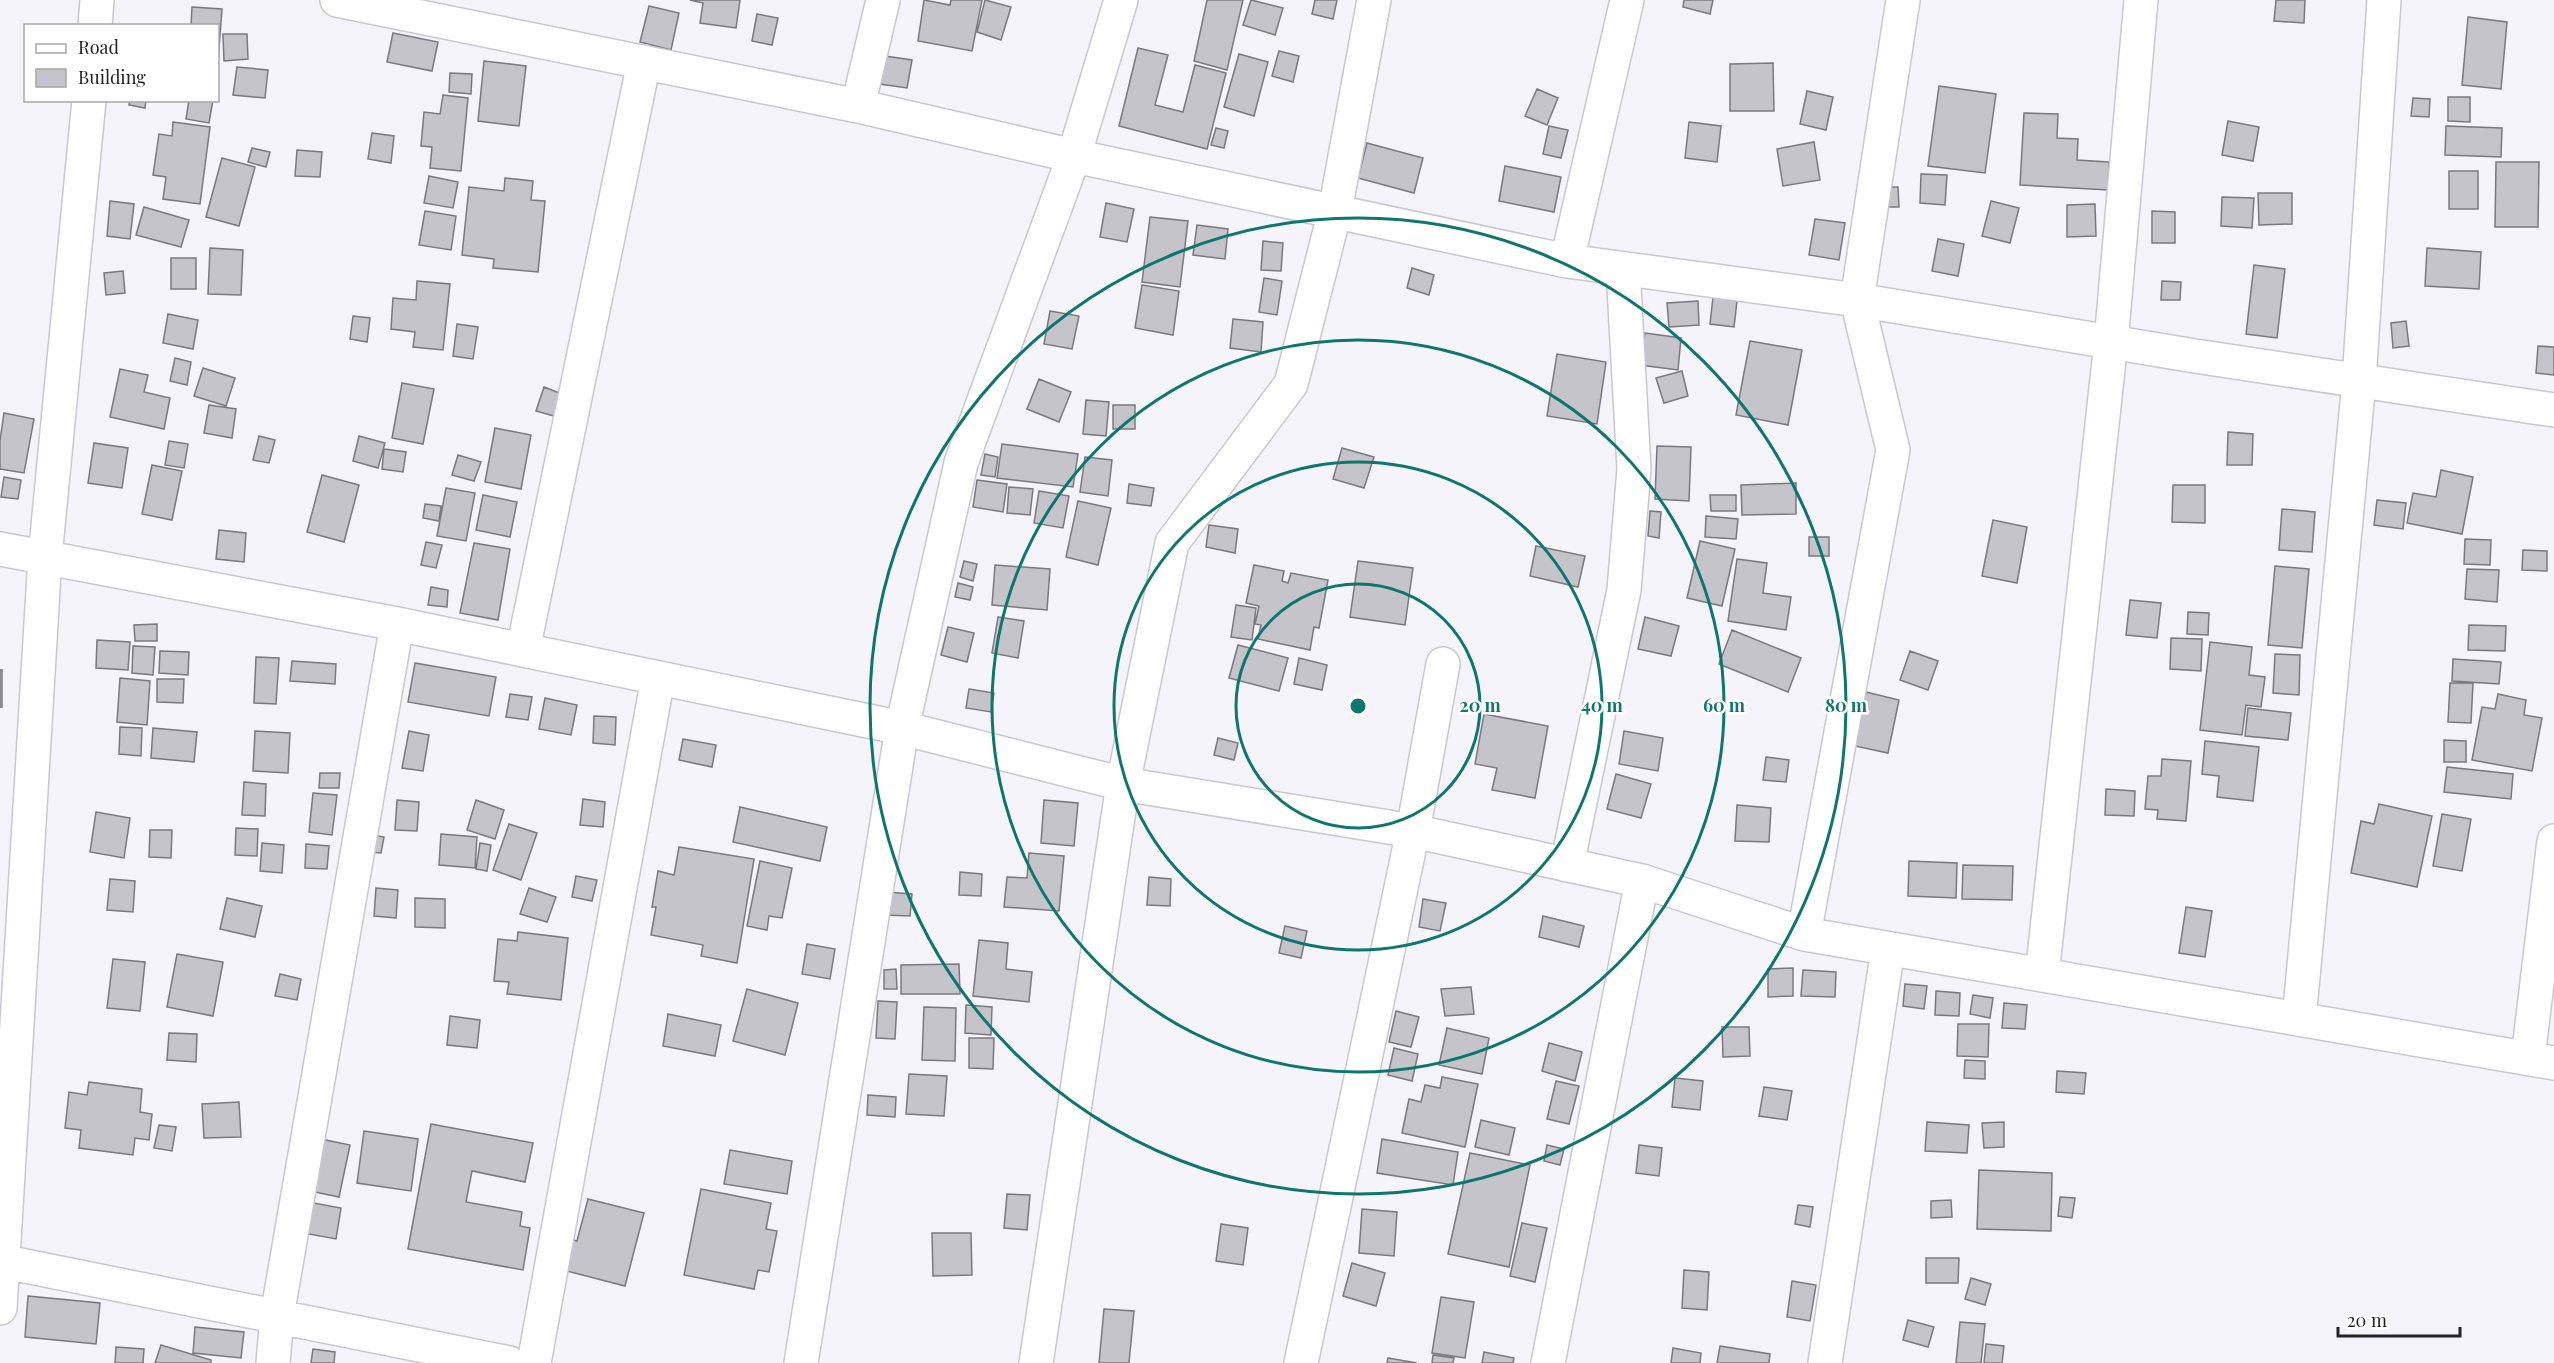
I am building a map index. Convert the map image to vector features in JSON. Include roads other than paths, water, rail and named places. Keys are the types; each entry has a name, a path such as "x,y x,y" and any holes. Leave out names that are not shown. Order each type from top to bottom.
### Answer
{"street":[{"path":"95,24 97,0"},
{"path":"858,106 883,0"},
{"path":"801,1363 902,728 961,463 1074,156 1121,0"},
{"path":"1036,1363 1123,784 1172,543 1291,384 1335,211 1374,0"},
{"path":"1567,261 1627,0"},
{"path":"1804,934 1893,450 1857,300 1903,0"},
{"path":"2042,975 2111,342 2141,0"},
{"path":"2299,1019 2359,381 2384,0"},
{"path":"350,2 858,106 1074,156 1567,261 1857,300 2111,342 2554,410"},
{"path":"523,650 644,62"},
{"path":"0,1308 45,557 89,102"},
{"path":"1567,865 1624,590 1634,469 1623,269"},
{"path":"0,549 397,624 902,728 1123,784 1413,831 1642,881 1804,934 2541,1061 2554,842"},
{"path":"273,1363 277,1316 397,624"},
{"path":"1301,1363 1413,831 1443,664"},
{"path":"534,1363 658,678"},
{"path":"1548,1363 1642,881"},
{"path":"1825,1363 1888,949"},
{"path":"2,1261 508,1363"}]}
